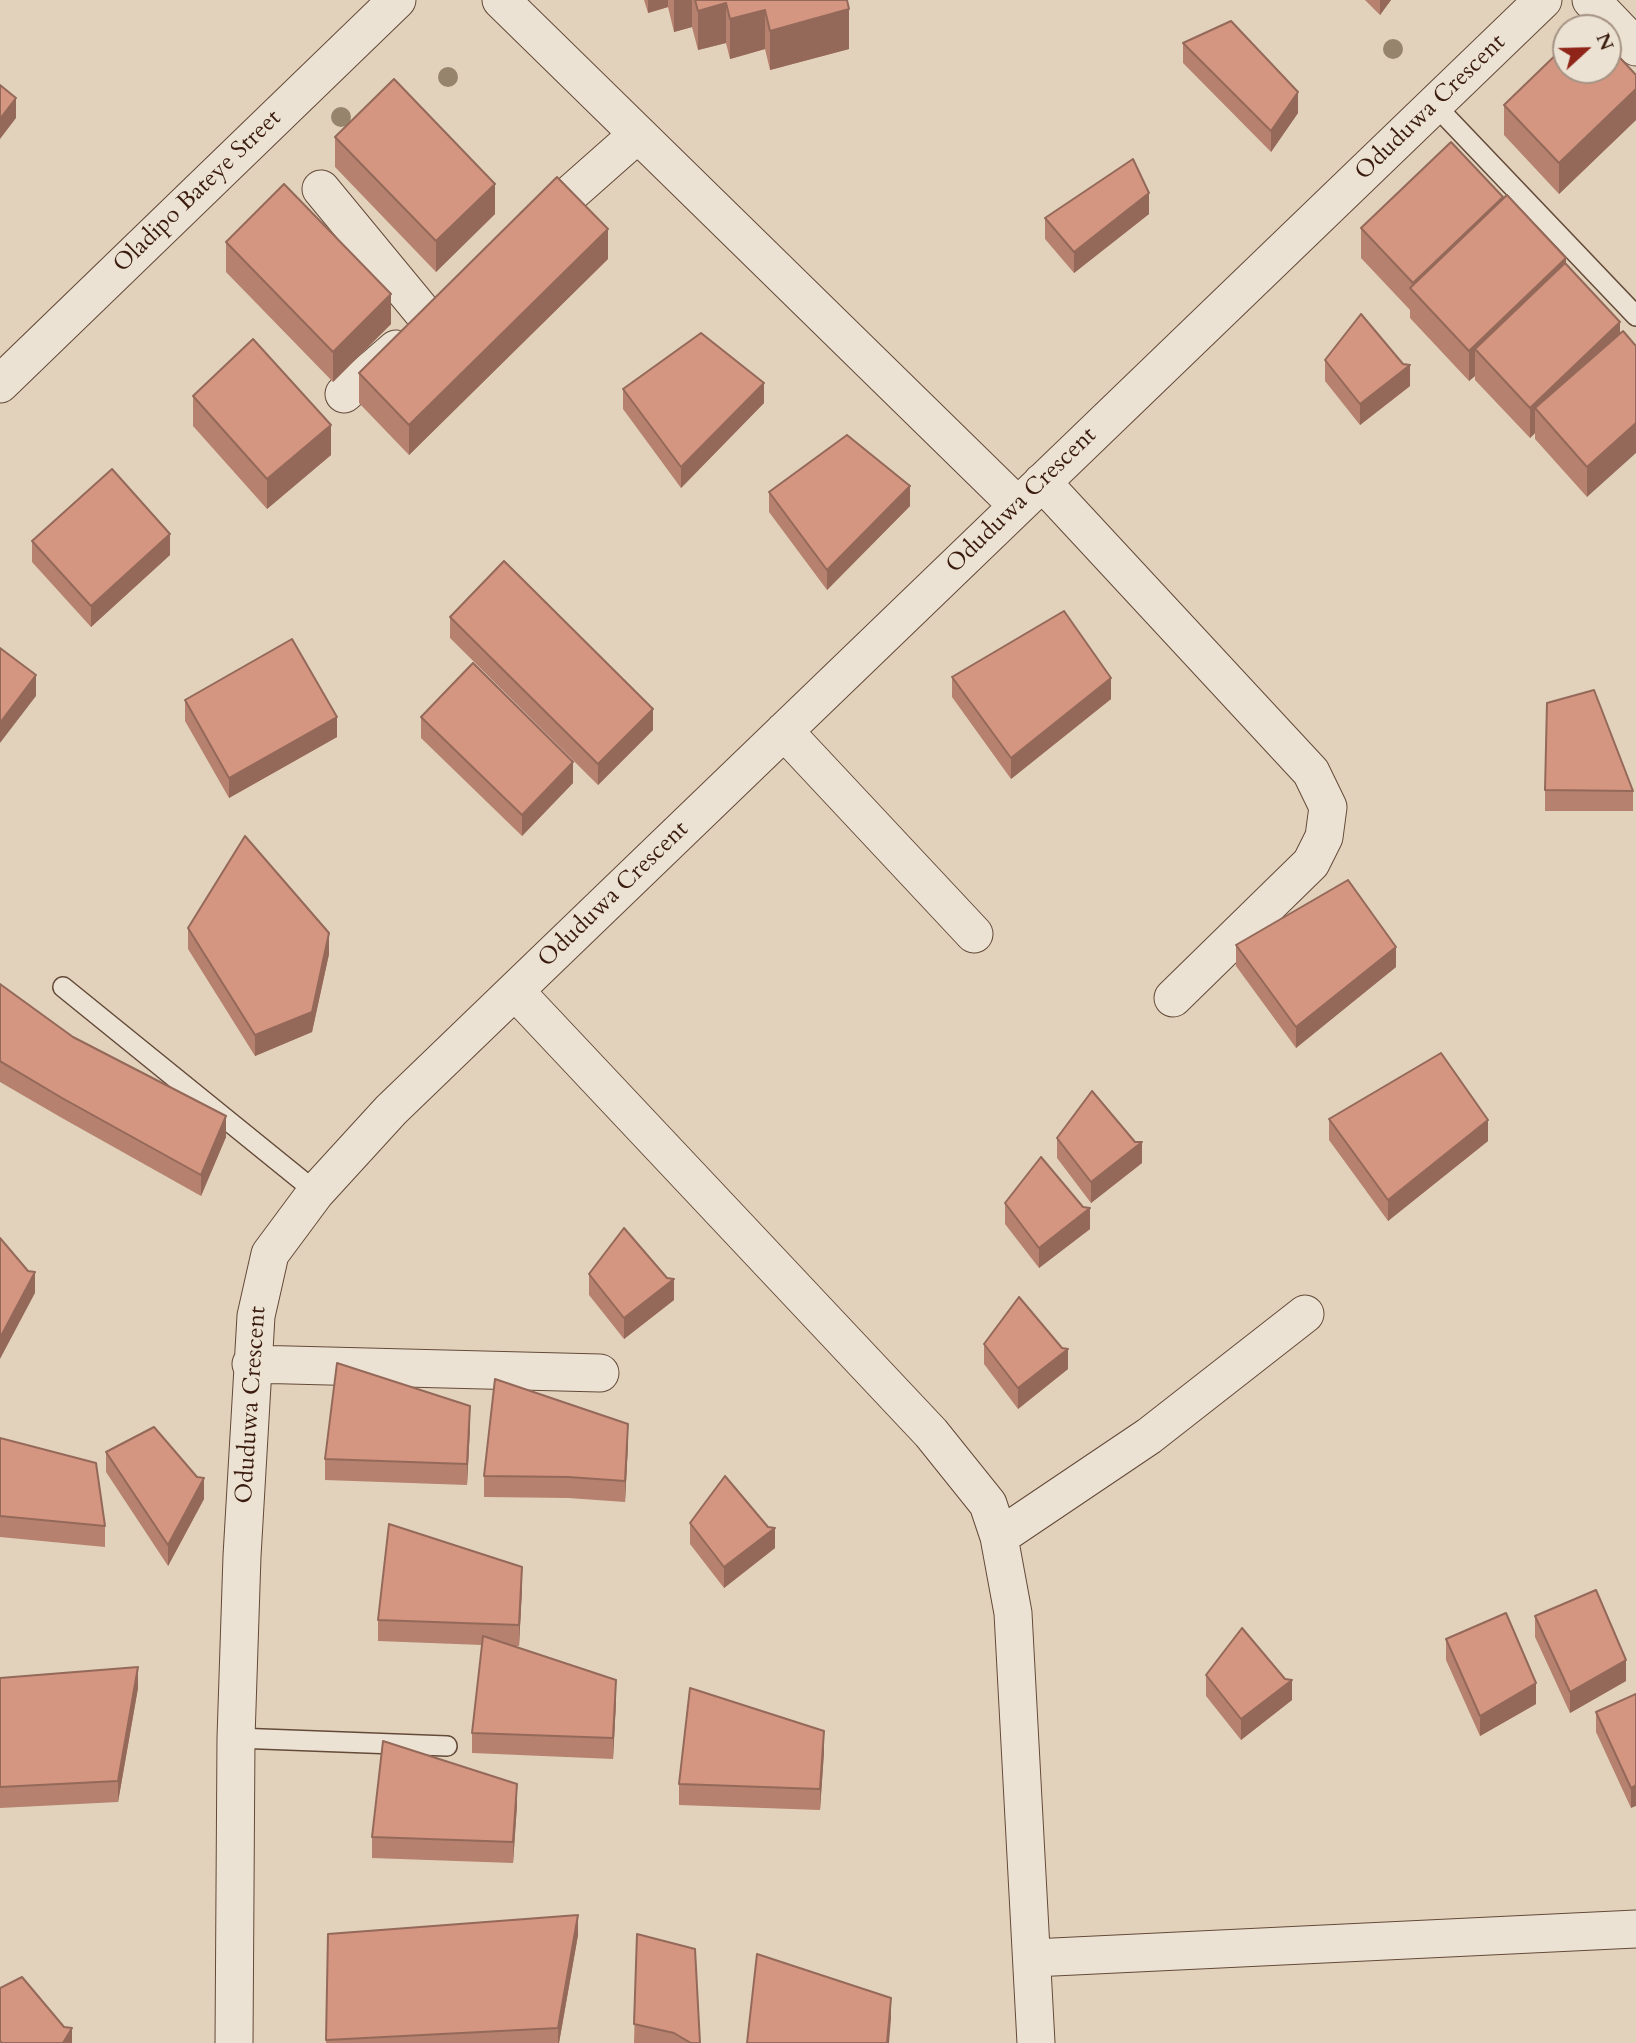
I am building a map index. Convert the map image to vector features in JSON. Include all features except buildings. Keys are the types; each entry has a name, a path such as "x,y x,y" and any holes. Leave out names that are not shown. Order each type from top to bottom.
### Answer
{"street":[{"name":"Oladipo Bateye Street","path":"0,384 397,0"},
{"path":"501,0 638,134 1029,494 1311,772 1328,807 1324,837 1311,863 1173,998"},
{"name":"Oduduwa Crescent","path":"234,2043 236,1738 242,1542 251,1364 256,1316 270,1254 316,1192 391,1111 1543,0"},
{"path":"1591,0 1636,47"},
{"path":"513,246 638,134"},
{"path":"321,189 440,310 344,394"},
{"path":"784,731 974,934"},
{"path":"515,991 931,1433 988,1504 999,1537 1013,1612 1036,2043"},
{"path":"999,1537 1149,1436 1305,1314"},
{"path":"251,1364 600,1373"},
{"path":"1033,1958 1636,1929"}],"lane":[{"path":"1434,104 1636,316"},
{"path":"63,987 316,1192"},
{"path":"236,1738 447,1746"}]}
